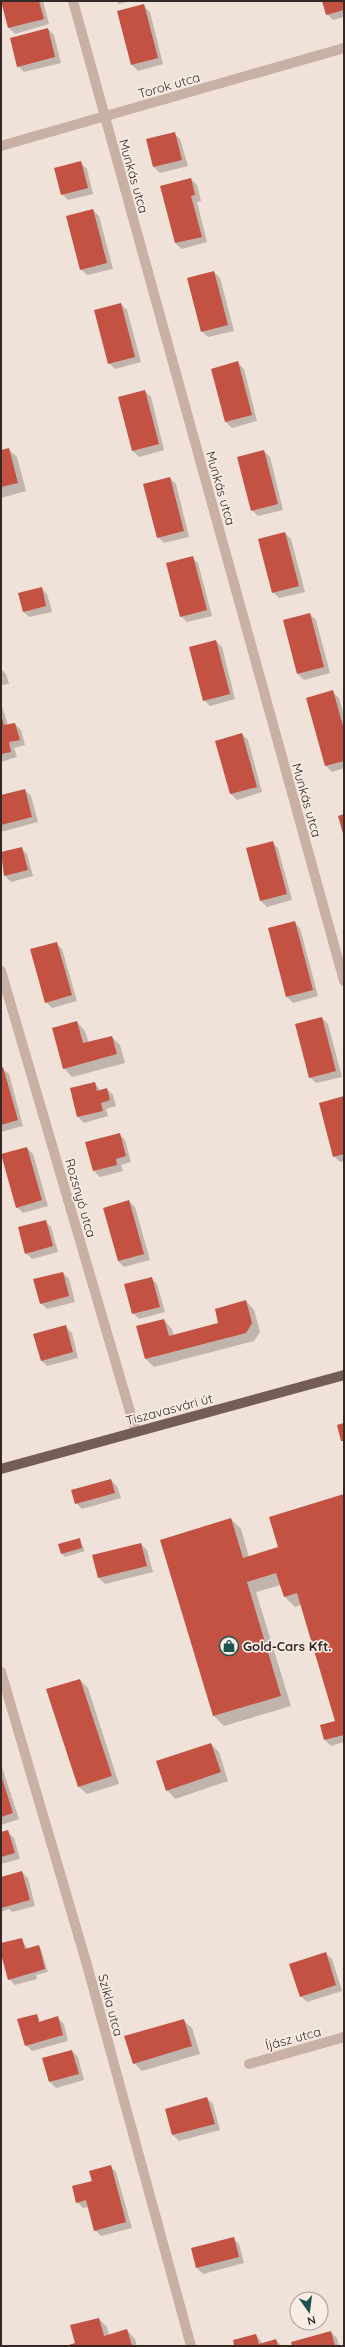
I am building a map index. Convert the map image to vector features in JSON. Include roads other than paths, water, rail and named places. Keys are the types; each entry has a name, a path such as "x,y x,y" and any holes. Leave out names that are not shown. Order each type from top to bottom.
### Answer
{"main road":[{"name":"Tiszavasvári út","path":"1,1469 344,1375"}],"street":[{"name":"Munkás utca","path":"73,1 344,981"},
{"name":"Torok utca","path":"1,146 344,48"},
{"name":"Rozsnyó utca","path":"1,971 136,1432"},
{"name":"Szikla utca","path":"1,1672 87,1965 191,2346"},
{"name":"Íjász utca","path":"249,2064 344,2038"}],"place":[{"name":"Gold-Cars Kft.","path":"229,1646"}]}
